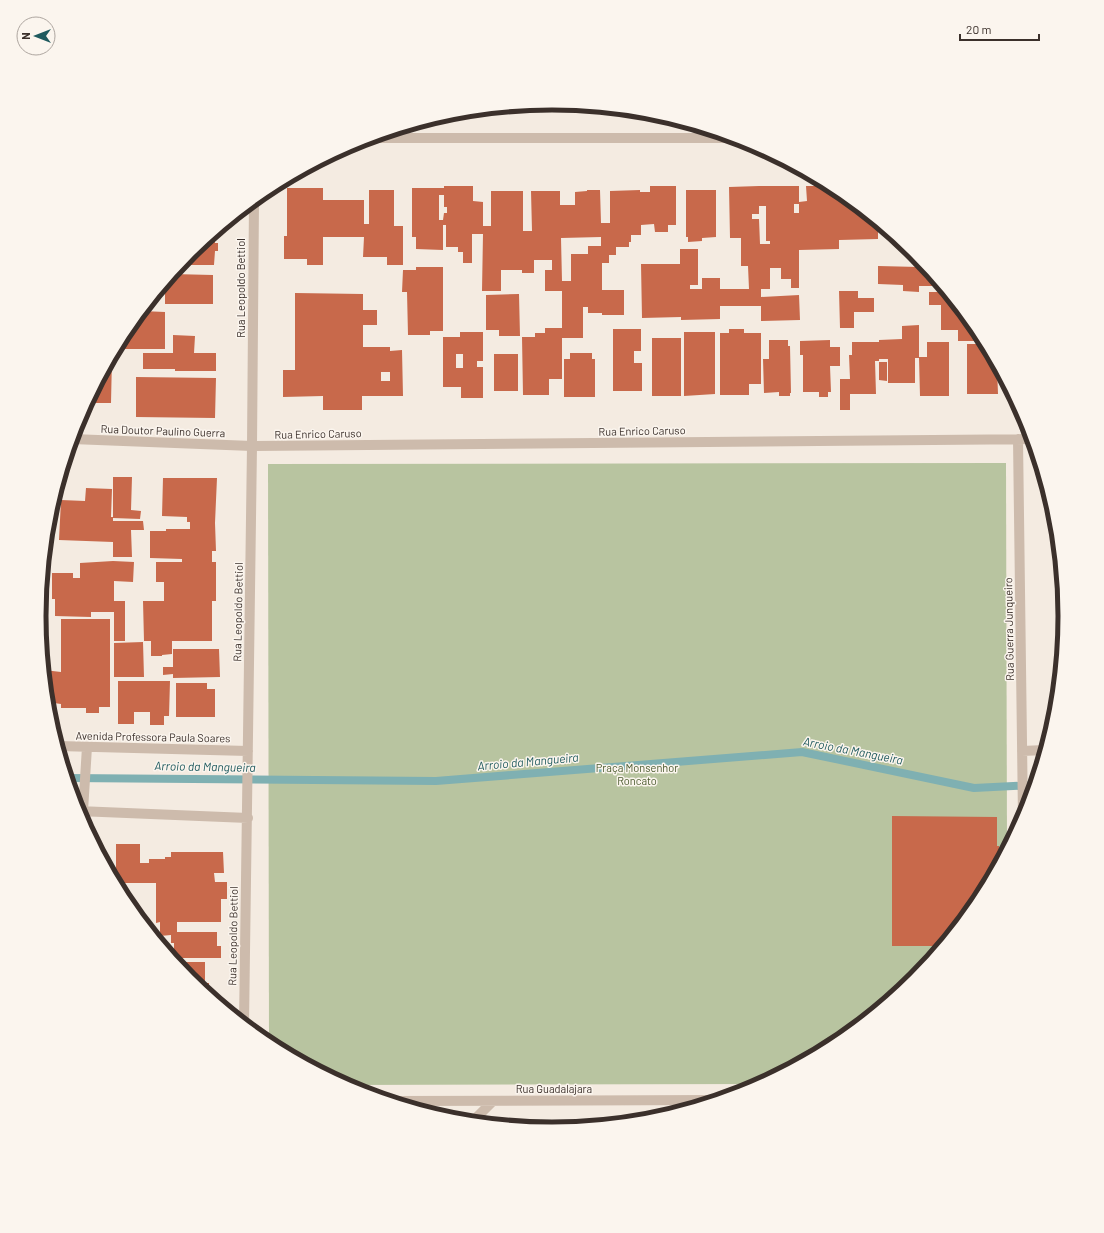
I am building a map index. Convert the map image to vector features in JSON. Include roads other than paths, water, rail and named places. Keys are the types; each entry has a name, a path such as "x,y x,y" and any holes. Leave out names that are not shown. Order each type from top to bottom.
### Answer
{"street":[{"path":"386,138 718,138"},
{"name":"Rua Leopoldo Bettiol","path":"244,1018 248,818 247,792 254,208"},
{"name":"Rua Doutor Paulino Guerra","path":"79,439 252,446"},
{"name":"Rua Guerra Junqueiro","path":"1018,439 1023,800"},
{"name":"Rua Enrico Caruso","path":"252,446 1025,439"},
{"name":"Avenida Professora Paula Soares","path":"63,746 248,751"},
{"path":"82,802 84,790 86,747"},
{"path":"1022,750 1040,750"},
{"path":"86,811 248,818"},
{"name":"Rua Guadalajara","path":"407,1101 701,1100"},
{"path":"477,1117 493,1101"}],"waterway":[{"name":"Arroio da Mangueira","path":"73,778 436,781 802,752 974,788 1029,785"}],"park label":[{"name":"Praça Monsenhor Roncato","path":"637,774"}]}
